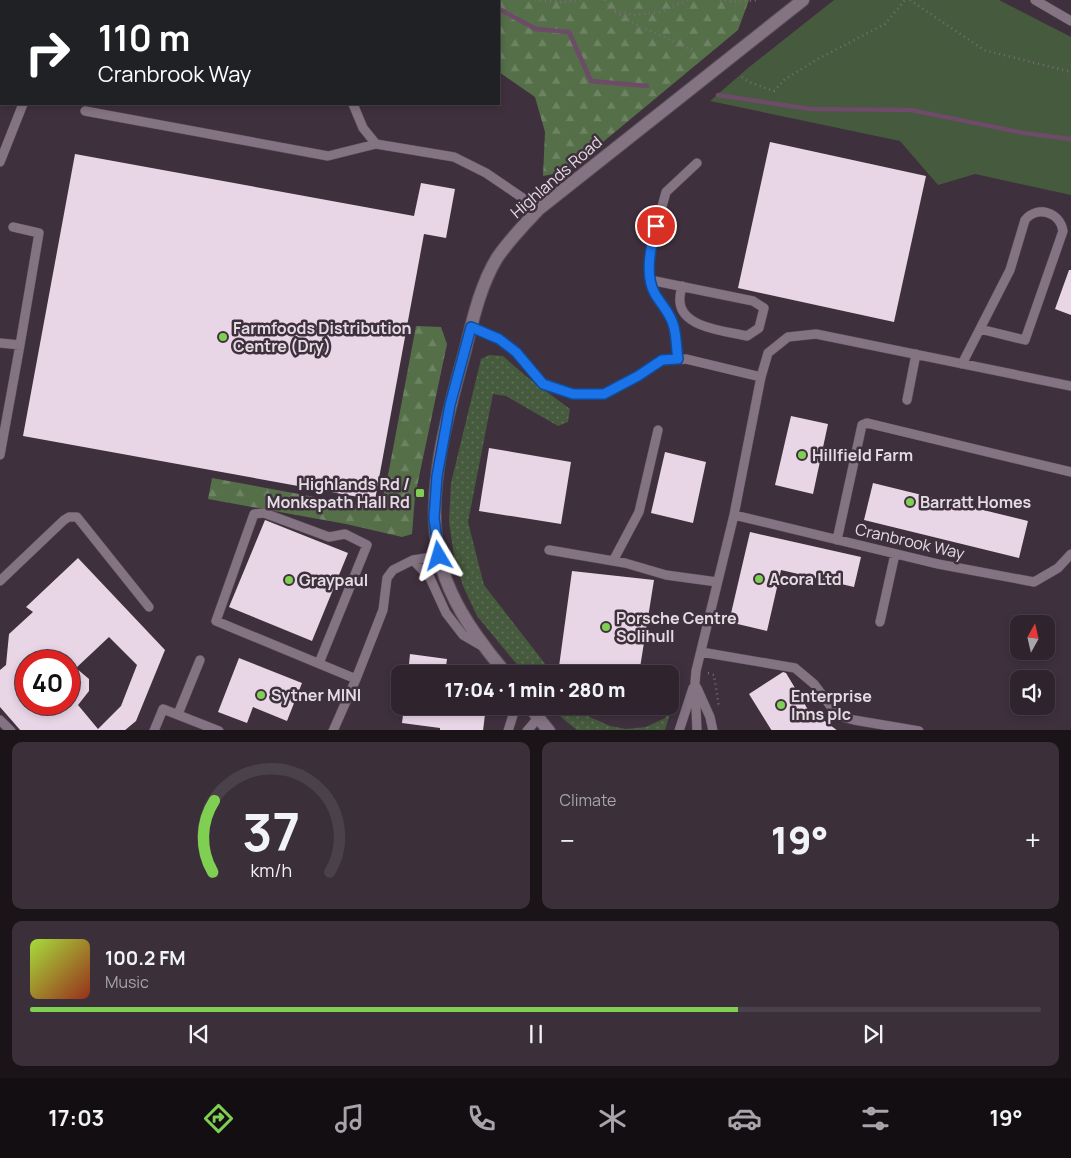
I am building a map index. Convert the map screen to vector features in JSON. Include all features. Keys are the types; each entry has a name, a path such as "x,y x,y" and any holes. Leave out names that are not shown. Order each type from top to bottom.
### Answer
{"street":[{"name":"Highlands Road","path":"498,665 484,647 459,608 445,578 439,556 434,518 437,476 450,405 482,289 497,259 514,236 539,209 803,0"},
{"path":"536,715 548,730"}],"lane":[{"path":"1035,0 1071,21"},
{"path":"0,162 23,105"},
{"path":"354,105 363,128 376,144"},
{"path":"84,111 328,156 376,144 454,157 486,173 539,209"},
{"path":"678,359 673,324 666,309 654,293 650,280 652,243 666,192 697,163"},
{"path":"962,364 1010,270 1026,220 1030,214 1036,212 1053,215 1062,224 1062,231 1024,340 980,329"},
{"path":"0,455 39,233 13,227"},
{"path":"650,280 682,286 754,302 764,308 759,328 747,336 694,324 684,314 680,302 682,286"},
{"path":"471,327 499,339 516,352 543,384 573,394 604,394 638,376 662,360 686,359 761,377"},
{"path":"697,730 696,671 734,515 761,377 768,353 788,337 816,334 1071,386"},
{"path":"0,343 20,345"},
{"path":"906,400 916,354"},
{"path":"837,540 862,425 867,423 1071,472"},
{"path":"613,561 639,512 658,430"},
{"path":"320,663 367,545 345,534 329,537 264,513 254,514 216,620 356,679"},
{"name":"Cranbrook Way","path":"734,515 938,564 1034,582 1058,568 1070,557"},
{"path":"0,581 64,520 70,517 77,517 149,607"},
{"path":"549,550 613,561 666,575 717,582"},
{"path":"880,622 895,554"},
{"path":"333,730 356,679 383,610 387,578 394,570 413,560 439,556"},
{"path":"413,560 430,578 446,613 463,635 484,647"},
{"path":"701,652 795,668 814,684 832,708 842,717 919,730"},
{"path":"178,714 200,660"},
{"path":"679,730 695,683"},
{"path":"695,683 710,717 713,730"},
{"path":"154,730 163,709 219,730"},
{"path":"508,730 513,715"},
{"path":"527,730 538,718"},
{"path":"0,720 10,730"}],"path":[{"path":"535,0 560,2 582,0"},
{"path":"606,0 612,10 635,24 692,50"},
{"path":"612,10 634,15 661,12 688,0"},
{"path":"720,0 737,2 757,0"},
{"path":"742,77 749,82 774,91 784,80 816,60 886,24 905,0"},
{"path":"910,0 984,50 1071,72"},
{"path":"696,671 714,675 719,708"}],"green space":[{"path":"500,0 749,0 738,30 568,171 543,176 545,132 535,97 500,73"},
{"path":"834,0 999,0 1071,37 1071,195 975,174 938,185 900,141 710,101 748,68"},
{"path":"416,326 441,327 447,344 415,496 412,534 402,537 346,524 208,499 212,478 380,509"},
{"path":"489,355 503,356 527,377 570,409 568,422 558,426 506,396 493,394 468,522 484,585 546,665 518,665 477,616 463,586 454,556 449,521 451,483 481,359"},
{"path":"559,715 587,715 610,726 626,729 646,727 670,715 665,730 577,730"}],"building":[{"path":"770,142 926,176 894,322 738,288"},
{"name":"Farmfoods Distribution Centre (Dry)","path":"75,154 414,216 421,183 455,189 446,238 424,234 375,500 23,436"},
{"path":"1069,270 1071,270 1071,315 1055,309"},
{"name":"Hillfield Farm","path":"791,416 828,424 813,494 775,485"},
{"path":"489,448 571,462 561,524 479,511"},
{"path":"665,452 706,462 693,523 651,513"},
{"path":"873,483 1028,521 1019,558 864,520"},
{"name":"Graypaul","path":"265,520 348,553 312,641 229,607"},
{"name":"Acora Ltd","path":"750,532 861,557 854,587 781,570 767,631 729,622"},
{"path":"78,558 165,650 136,721 125,730 20,730 0,707 0,670 6,665 9,634 33,612 26,607"},
{"name":"Porsche Centre Solihull","path":"572,571 654,580 640,665 559,665"},
{"path":"410,654 447,659 446,665 409,665"},
{"name":"Sytner MINI","path":"239,658 302,683 287,721 253,707 247,723 218,712"},
{"path":"80,671 89,679 89,691 80,702"},
{"name":"Enterprise Inns plc","path":"783,672 786,673 813,718 818,716 837,730 771,730 749,694"},
{"path":"403,715 485,715 483,730 440,730 440,728 402,723"}],"waterway":[{"path":"500,10 536,29 569,32 591,81 647,86"},
{"path":"718,95 810,109 911,110 1024,133 1071,139"}],"place":[{"name":"Farmfoods Distribution Centre (Dry)","path":"223,337"},
{"name":"Hillfield Farm","path":"802,455"},
{"name":"Highlands Rd / Monkspath Hall Rd","path":"420,493"},
{"name":"Barratt Homes","path":"910,502"},
{"name":"Acora Ltd","path":"759,579"},
{"name":"Graypaul","path":"289,580"},
{"name":"Porsche Centre Solihull","path":"606,627"},
{"name":"Sytner MINI","path":"261,695"},
{"name":"Enterprise Inns plc","path":"781,705"}],"route":[{"path":"439,556 434,518 437,476 450,405 471,327 499,339 516,352 543,384 573,394 604,394 638,376 662,360 678,359 673,324 666,309 654,293 650,280 652,243 656,226"}]}
